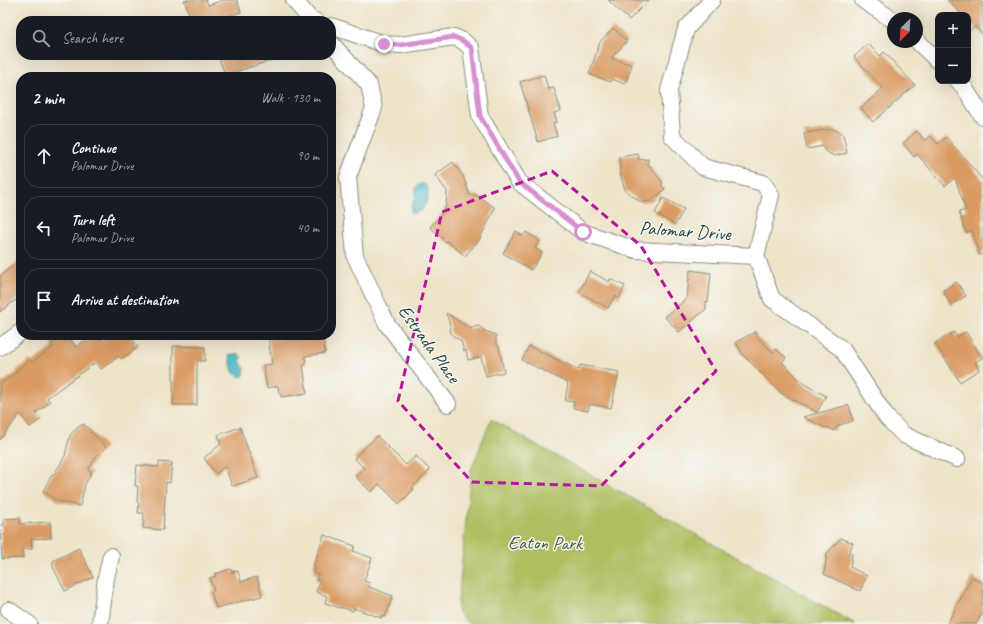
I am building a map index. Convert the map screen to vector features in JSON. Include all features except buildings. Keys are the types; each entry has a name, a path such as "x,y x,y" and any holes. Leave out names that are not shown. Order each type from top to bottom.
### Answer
{"street":[{"path":"294,0 308,16"},
{"name":"Palomar Drive","path":"336,28 384,44 400,45 454,37 463,41 472,48 480,116 519,182 583,232 636,250 756,256 771,196 763,183 703,167 672,136 669,90 686,29 712,0"},
{"path":"863,0 887,16"},
{"path":"923,47 935,58"},
{"name":"Estrada Place","path":"336,49 369,85 374,108 348,177 355,256 387,324 448,404"},
{"path":"961,84 983,117"},
{"path":"756,256 772,299 842,349 872,398 887,418 904,434 957,460"},
{"path":"0,347 16,336"},
{"path":"100,624 106,578 111,556"},
{"path":"9,610 29,624"}],"highlighted area":[{"path":"552,171 641,246 716,371 601,486 472,482 398,401 442,212"}],"green space":[{"name":"Eaton Park","path":"491,419 855,624 469,624 457,611 471,470"}],"water":[{"path":"421,184 425,185 427,188 428,196 421,211 415,212 414,214 410,212 416,196 415,189"},
{"path":"238,353 242,358 240,361 245,369 244,375 240,377 233,372 229,355"}],"route":[{"path":"384,44 400,45 454,37 463,41 472,48 480,116 519,182 583,232"}]}
